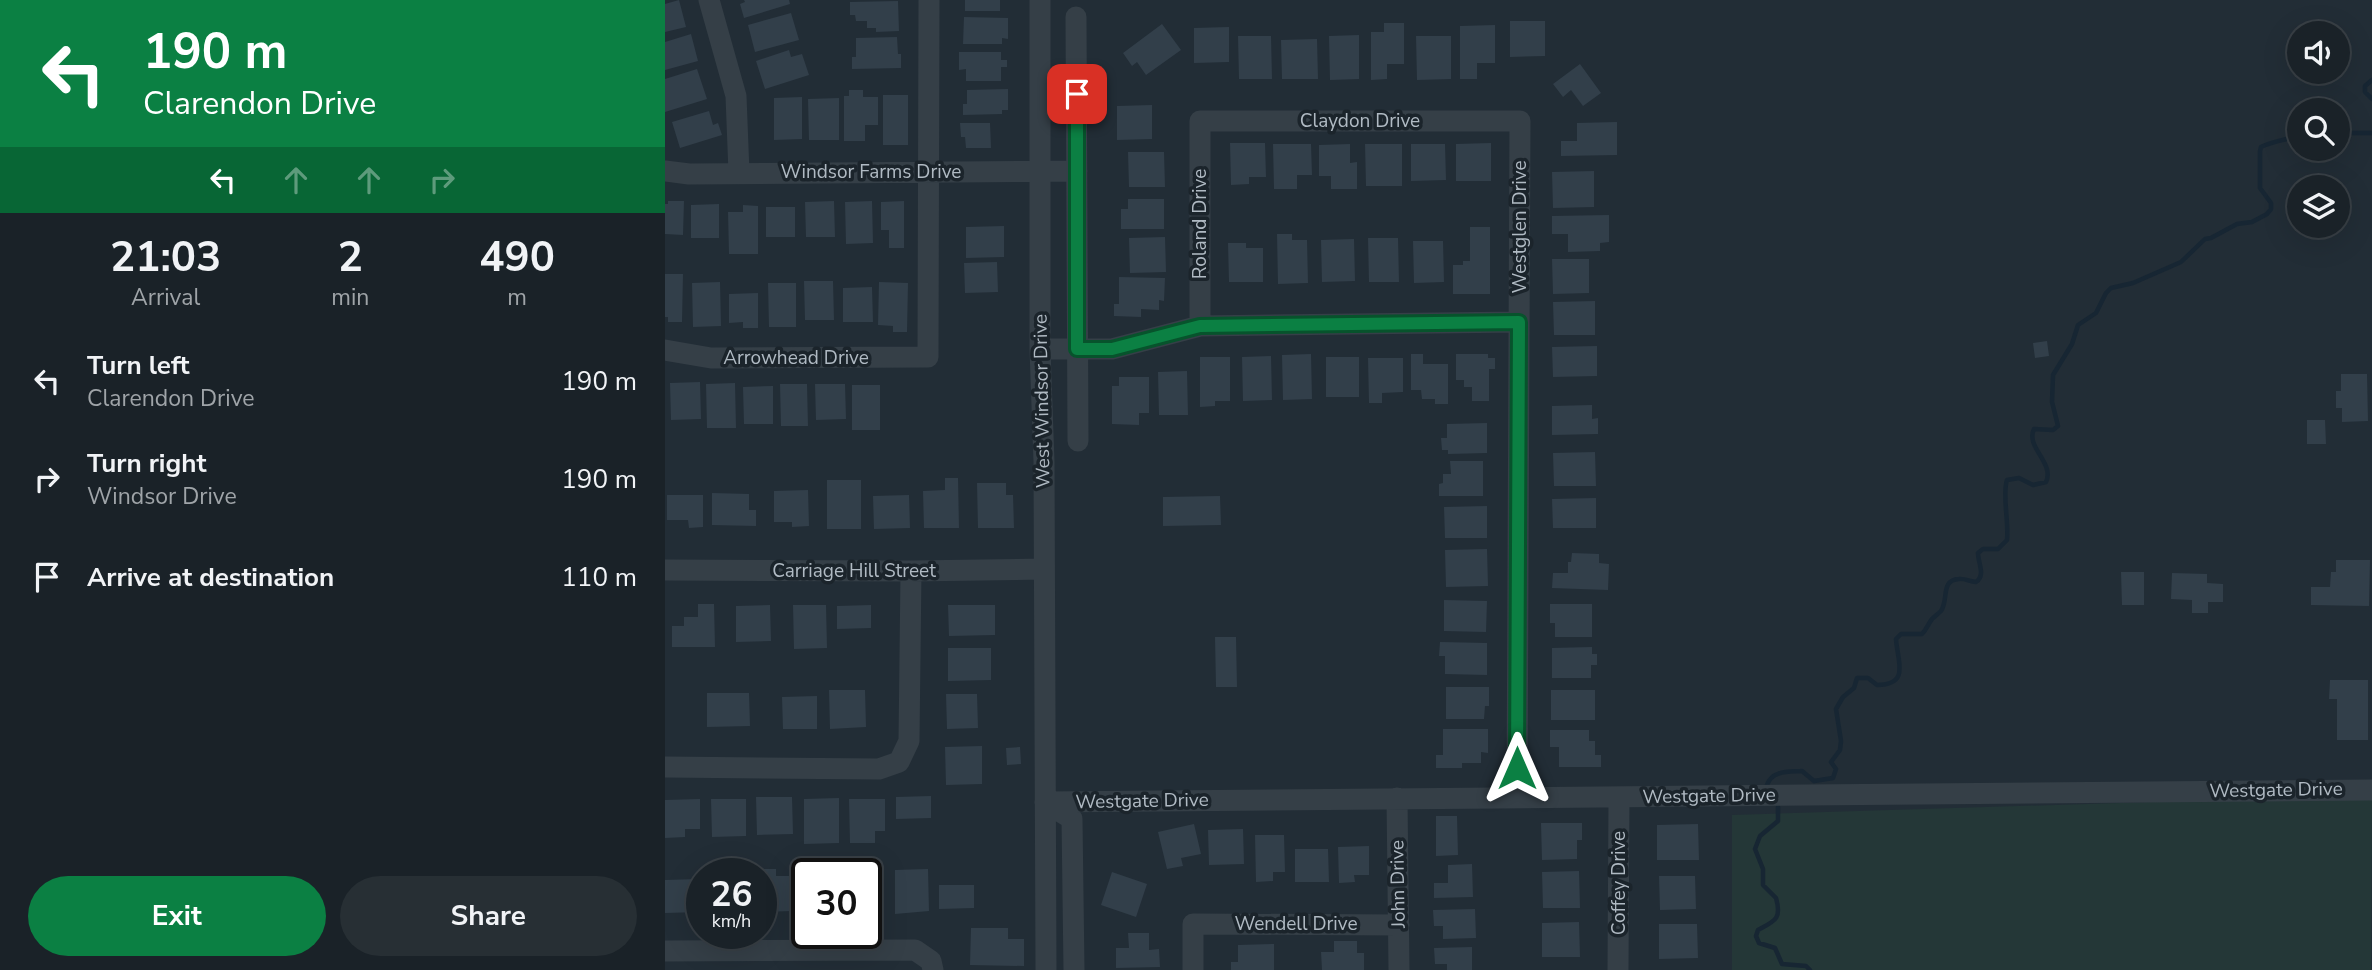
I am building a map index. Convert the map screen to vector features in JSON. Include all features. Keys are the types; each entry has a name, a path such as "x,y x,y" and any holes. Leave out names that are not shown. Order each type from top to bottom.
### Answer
{"street":[{"path":"709,0 736,96 739,173"},
{"path":"929,0 929,172"},
{"name":"West Windsor Drive","path":"1040,0 1040,349 1044,462 1046,970"},
{"path":"1076,18 1078,441"},
{"name":"Claydon Drive","path":"1200,121 1520,121"},
{"name":"Roland Drive","path":"1200,121 1200,326"},
{"name":"Westglen Drive","path":"1517,796 1520,121"},
{"name":"Windsor Farms Drive","path":"665,171 689,174 1077,171"},
{"name":"Arrowhead Drive","path":"665,349 711,358 928,357 929,172"},
{"path":"1040,349 1112,349 1200,326 1519,322"},
{"name":"Carriage Hill Street","path":"665,570 1044,569"},
{"path":"665,767 879,769 899,762 909,741 911,571"},
{"name":"Westgate Drive","path":"1045,802 2372,790"},
{"name":"Coffey Drive","path":"1618,970 1619,797"},
{"name":"John Drive","path":"1397,798 1399,970"},
{"path":"1045,802 1072,819 1074,970"},
{"name":"Wendell Drive","path":"1193,970 1193,924 1399,925"},
{"path":"665,951 915,950 931,961 933,970"}],"shaded area":[{"path":"2372,795 2371,970 1732,970 1732,815"}],"building":[{"path":"679,0 686,27 665,32 665,4"},
{"path":"744,0 789,0 790,4 744,18 740,4 745,2"},
{"path":"965,0 1000,0 1000,11 965,11"},
{"path":"898,1 899,31 876,32 876,28 867,28 867,21 856,21 855,15 850,15 850,2"},
{"path":"791,13 799,40 755,52 748,25"},
{"path":"964,17 1008,18 1008,39 1002,38 1002,44 963,44"},
{"path":"1510,21 1545,21 1545,56 1510,57"},
{"path":"1384,23 1404,23 1404,64 1387,64 1387,79 1371,80 1371,32 1384,32"},
{"path":"1162,24 1181,50 1146,75 1137,62 1132,66 1123,53"},
{"path":"1495,25 1495,63 1477,63 1477,79 1460,79 1460,26"},
{"path":"1229,27 1229,62 1194,63 1194,28"},
{"path":"691,34 698,61 665,70 665,42"},
{"path":"1359,35 1359,79 1330,80 1329,36"},
{"path":"1238,36 1271,36 1272,79 1239,79"},
{"path":"1416,36 1451,36 1451,79 1417,80"},
{"path":"897,37 901,68 852,69 852,57 856,57 856,38"},
{"path":"1317,39 1318,79 1282,79 1281,40"},
{"path":"789,50 791,57 802,54 809,75 765,89 756,61"},
{"path":"959,52 1001,52 1001,60 1007,60 1007,67 1001,67 1001,81 966,81 966,69 959,70"},
{"path":"1580,64 1601,93 1583,106 1571,90 1563,97 1553,84"},
{"path":"697,69 707,99 665,112 665,79"},
{"path":"1008,89 1008,110 1002,110 1002,114 963,115 963,104 967,104 967,90"},
{"path":"849,90 863,90 863,97 878,97 878,125 865,125 865,141 844,141 844,96 849,96"},
{"path":"883,95 908,95 908,145 883,145"},
{"path":"802,97 802,139 774,140 774,98"},
{"path":"839,98 839,140 809,140 808,99"},
{"path":"1152,105 1152,139 1117,140 1117,106"},
{"path":"709,111 713,125 718,123 722,135 680,148 672,122"},
{"path":"1617,122 1617,155 1561,156 1561,141 1577,141 1577,123"},
{"path":"960,123 990,123 991,148 966,148 965,137 961,137"},
{"path":"1230,143 1265,143 1266,177 1249,177 1249,184 1231,185"},
{"path":"1491,143 1491,181 1456,181 1456,144"},
{"path":"1273,144 1311,144 1312,175 1297,175 1297,189 1274,189"},
{"path":"1350,144 1350,163 1357,162 1357,189 1331,189 1331,176 1319,176 1319,145"},
{"path":"1365,144 1402,144 1402,186 1366,186"},
{"path":"1411,144 1445,144 1446,180 1411,181"},
{"path":"1128,152 1164,152 1165,187 1129,187"},
{"path":"1594,171 1594,207 1553,208 1552,172"},
{"path":"1128,199 1164,199 1164,229 1121,229 1121,209 1128,209"},
{"path":"668,201 684,201 683,235 665,234 665,204 668,204"},
{"path":"834,201 835,237 806,237 805,202"},
{"path":"872,201 873,243 846,244 845,202"},
{"path":"904,201 904,248 889,248 889,230 881,230 881,202"},
{"path":"719,204 719,238 691,238 691,205"},
{"path":"743,205 758,206 758,254 729,254 728,212 743,212"},
{"path":"766,207 795,207 795,237 766,237"},
{"path":"1609,215 1609,242 1600,243 1600,251 1568,252 1568,234 1552,234 1552,216"},
{"path":"1004,226 1004,257 966,258 966,227"},
{"path":"1470,227 1490,227 1490,294 1453,294 1453,265 1463,265 1463,261 1470,261"},
{"path":"1277,234 1292,234 1292,240 1307,240 1308,283 1278,284"},
{"path":"1165,237 1166,272 1130,273 1129,238"},
{"path":"1368,238 1398,238 1399,282 1369,282"},
{"path":"1354,239 1355,281 1322,282 1321,240"},
{"path":"1413,241 1443,241 1444,282 1414,283"},
{"path":"1228,243 1246,243 1246,248 1263,248 1263,282 1229,282"},
{"path":"1552,259 1589,259 1589,293 1553,294"},
{"path":"997,262 998,292 965,293 964,263"},
{"path":"665,274 683,274 682,322 668,322 668,317 665,317"},
{"path":"1119,277 1165,278 1164,301 1159,300 1159,310 1141,309 1141,317 1114,316 1114,304 1119,304"},
{"path":"804,281 833,281 834,320 805,320"},
{"path":"720,282 721,326 693,327 692,283"},
{"path":"879,282 908,283 907,332 893,332 893,326 878,325"},
{"path":"768,283 796,283 796,327 769,327"},
{"path":"872,287 873,322 843,322 843,288"},
{"path":"758,293 758,328 743,328 743,322 729,323 729,294"},
{"path":"1595,301 1595,335 1554,335 1553,302"},
{"path":"2047,341 2049,356 2035,358 2033,343"},
{"path":"1597,346 1597,376 1553,377 1552,347"},
{"path":"1311,354 1312,399 1283,400 1282,355"},
{"path":"1411,354 1423,354 1423,364 1448,364 1448,404 1435,404 1435,399 1422,399 1421,390 1411,390"},
{"path":"1456,354 1488,354 1488,358 1495,358 1495,369 1489,369 1489,401 1472,401 1472,387 1464,387 1464,380 1456,380"},
{"path":"1271,356 1272,400 1243,401 1242,357"},
{"path":"1200,357 1230,357 1230,401 1215,401 1215,406 1200,407"},
{"path":"1326,357 1359,357 1359,397 1326,397"},
{"path":"1368,358 1403,358 1403,392 1382,393 1382,403 1369,403"},
{"path":"1187,371 1188,415 1159,415 1158,372"},
{"path":"2341,374 2367,374 2368,421 2342,422 2342,408 2336,408 2336,391 2341,391"},
{"path":"1119,377 1149,377 1149,413 1139,413 1139,425 1112,424 1112,386 1119,386"},
{"path":"700,382 701,419 671,420 670,383"},
{"path":"735,383 736,428 707,428 706,384"},
{"path":"780,384 807,384 808,426 781,426"},
{"path":"815,384 845,384 846,419 816,420"},
{"path":"852,385 880,385 880,430 852,430"},
{"path":"773,386 773,424 744,424 743,387"},
{"path":"1592,405 1592,419 1598,418 1598,434 1552,435 1552,406"},
{"path":"2307,420 2325,420 2326,444 2307,444"},
{"path":"1487,423 1487,453 1448,454 1448,450 1442,450 1441,438 1447,438 1447,424"},
{"path":"1595,452 1596,486 1554,486 1553,453"},
{"path":"1450,461 1483,461 1483,496 1439,496 1439,484 1443,483 1443,474 1451,474"},
{"path":"945,478 958,478 959,528 924,528 923,491 945,490"},
{"path":"827,480 861,480 861,529 827,529"},
{"path":"977,483 1006,483 1006,495 1013,495 1014,528 978,528"},
{"path":"808,490 809,526 792,527 792,522 774,522 774,491"},
{"path":"712,493 749,494 749,510 756,510 756,526 712,525"},
{"path":"667,495 703,495 703,527 689,528 688,520 667,520"},
{"path":"909,495 910,528 874,529 873,496"},
{"path":"1220,496 1221,525 1163,526 1163,497"},
{"path":"1596,498 1596,528 1553,528 1552,499"},
{"path":"1487,506 1487,538 1445,538 1444,507"},
{"path":"1487,549 1488,586 1446,587 1445,550"},
{"path":"1572,553 1599,554 1599,563 1609,564 1608,590 1552,588 1553,573 1568,573 1568,562 1571,562"},
{"path":"2336,560 2370,560 2369,606 2311,605 2311,587 2330,587 2331,572 2336,572"},
{"path":"2121,572 2144,572 2144,605 2122,605"},
{"path":"2172,573 2207,574 2207,583 2223,584 2223,602 2208,602 2208,613 2192,613 2192,600 2171,599"},
{"path":"1444,600 1487,601 1486,632 1444,631"},
{"path":"698,604 714,604 715,647 672,647 672,626 684,626 684,617 698,617"},
{"path":"1550,604 1592,604 1592,637 1555,637 1555,623 1550,623"},
{"path":"770,605 771,641 736,642 736,606"},
{"path":"793,605 826,605 827,648 794,649"},
{"path":"871,605 871,628 837,629 837,606"},
{"path":"948,605 995,605 995,635 949,636"},
{"path":"1215,637 1236,637 1237,687 1216,687"},
{"path":"1440,642 1487,643 1487,675 1445,674 1445,656 1439,656"},
{"path":"1592,647 1592,654 1597,654 1597,665 1591,665 1591,678 1552,678 1552,648"},
{"path":"948,648 991,648 991,680 948,681"},
{"path":"2330,680 2368,680 2368,740 2337,740 2337,699 2329,699"},
{"path":"1446,687 1489,687 1489,706 1485,706 1484,719 1446,719"},
{"path":"829,690 865,690 866,727 830,729"},
{"path":"1551,690 1595,690 1595,720 1551,720"},
{"path":"707,693 749,693 750,726 707,727"},
{"path":"946,694 977,694 978,728 947,729"},
{"path":"817,696 817,729 783,729 782,697"},
{"path":"1443,729 1488,729 1488,753 1481,752 1481,763 1462,763 1462,768 1436,768 1436,755 1443,755"},
{"path":"1550,730 1589,730 1589,741 1595,741 1595,755 1601,755 1601,767 1559,767 1559,747 1550,747"},
{"path":"982,746 982,784 946,785 945,747"},
{"path":"1020,747 1021,764 1007,765 1006,748"},
{"path":"931,796 931,818 896,819 896,797"},
{"path":"756,797 792,797 793,834 757,835"},
{"path":"839,798 839,843 804,844 804,799"},
{"path":"700,799 700,829 685,829 685,837 665,838 665,800"},
{"path":"711,799 746,799 746,836 712,837"},
{"path":"849,799 885,799 885,831 875,831 875,843 850,843"},
{"path":"1436,816 1457,816 1458,855 1436,856"},
{"path":"1541,823 1582,823 1582,840 1577,840 1577,859 1542,860"},
{"path":"1194,824 1201,854 1181,858 1183,866 1167,869 1158,832"},
{"path":"1698,824 1699,860 1657,860 1657,825"},
{"path":"1243,829 1244,864 1209,865 1208,830"},
{"path":"1255,835 1284,835 1285,872 1273,872 1273,881 1256,882"},
{"path":"1369,846 1369,875 1354,875 1355,882 1339,883 1338,847"},
{"path":"1295,849 1328,849 1329,882 1295,882"},
{"path":"1472,864 1473,897 1434,898 1434,883 1448,883 1448,865"},
{"path":"928,869 929,911 895,914 895,870"},
{"path":"1579,871 1580,908 1543,908 1542,872"},
{"path":"1112,872 1147,884 1136,917 1101,905"},
{"path":"777,876 791,876 791,911 777,911"},
{"path":"1659,876 1695,876 1696,909 1660,910"},
{"path":"686,879 686,912 665,913 665,880"},
{"path":"882,880 884,880 882,910"},
{"path":"939,885 974,885 974,908 939,909"},
{"path":"1475,909 1476,938 1443,939 1443,926 1434,926 1433,910"},
{"path":"1579,922 1580,957 1542,957 1542,923"},
{"path":"1659,924 1697,924 1698,958 1659,959"},
{"path":"971,928 1008,928 1008,939 1024,939 1024,966 970,965"},
{"path":"1128,933 1149,933 1149,950 1159,949 1160,967 1116,968 1116,948 1129,948"},
{"path":"1334,941 1357,941 1357,953 1364,953 1364,970 1322,970 1321,952 1334,952"},
{"path":"1274,944 1274,970 1231,970 1231,962 1238,962 1238,945"},
{"path":"1472,947 1472,970 1447,970 1447,964 1435,964 1434,948"}],"waterway":[{"path":"2372,80 2365,86 2365,92 2372,99"},
{"path":"2350,133 2372,133"},
{"path":"1769,788 1769,780 1777,774 1787,772 1802,771 1814,781 1833,778 1836,769 1831,762 1840,750 1841,741 1836,709 1843,697 1854,688 1857,678 1868,678 1877,685 1894,681 1900,670 1896,639 1901,634 1922,634 1941,611 1947,587 1953,580 1976,582 1979,579 1981,572 1978,553 1983,549 1998,549 2007,540 2007,480 2019,478 2033,485 2046,482 2047,468 2032,436 2034,429 2053,430 2058,426 2052,402 2053,375 2072,344 2078,325 2096,313 2111,288 2133,283 2181,262 2205,239 2267,214 2271,203 2260,188 2261,147 2287,138"},
{"path":"1778,807 1778,821 1760,836 1755,849 1763,869 1763,885 1776,898 1778,911 1776,918 1758,930 1756,936 1759,943 1775,948 1782,964 1806,966 1810,970"}],"route":[{"path":"1077,94 1077,349 1112,349 1200,326 1519,322 1517,768"}]}
